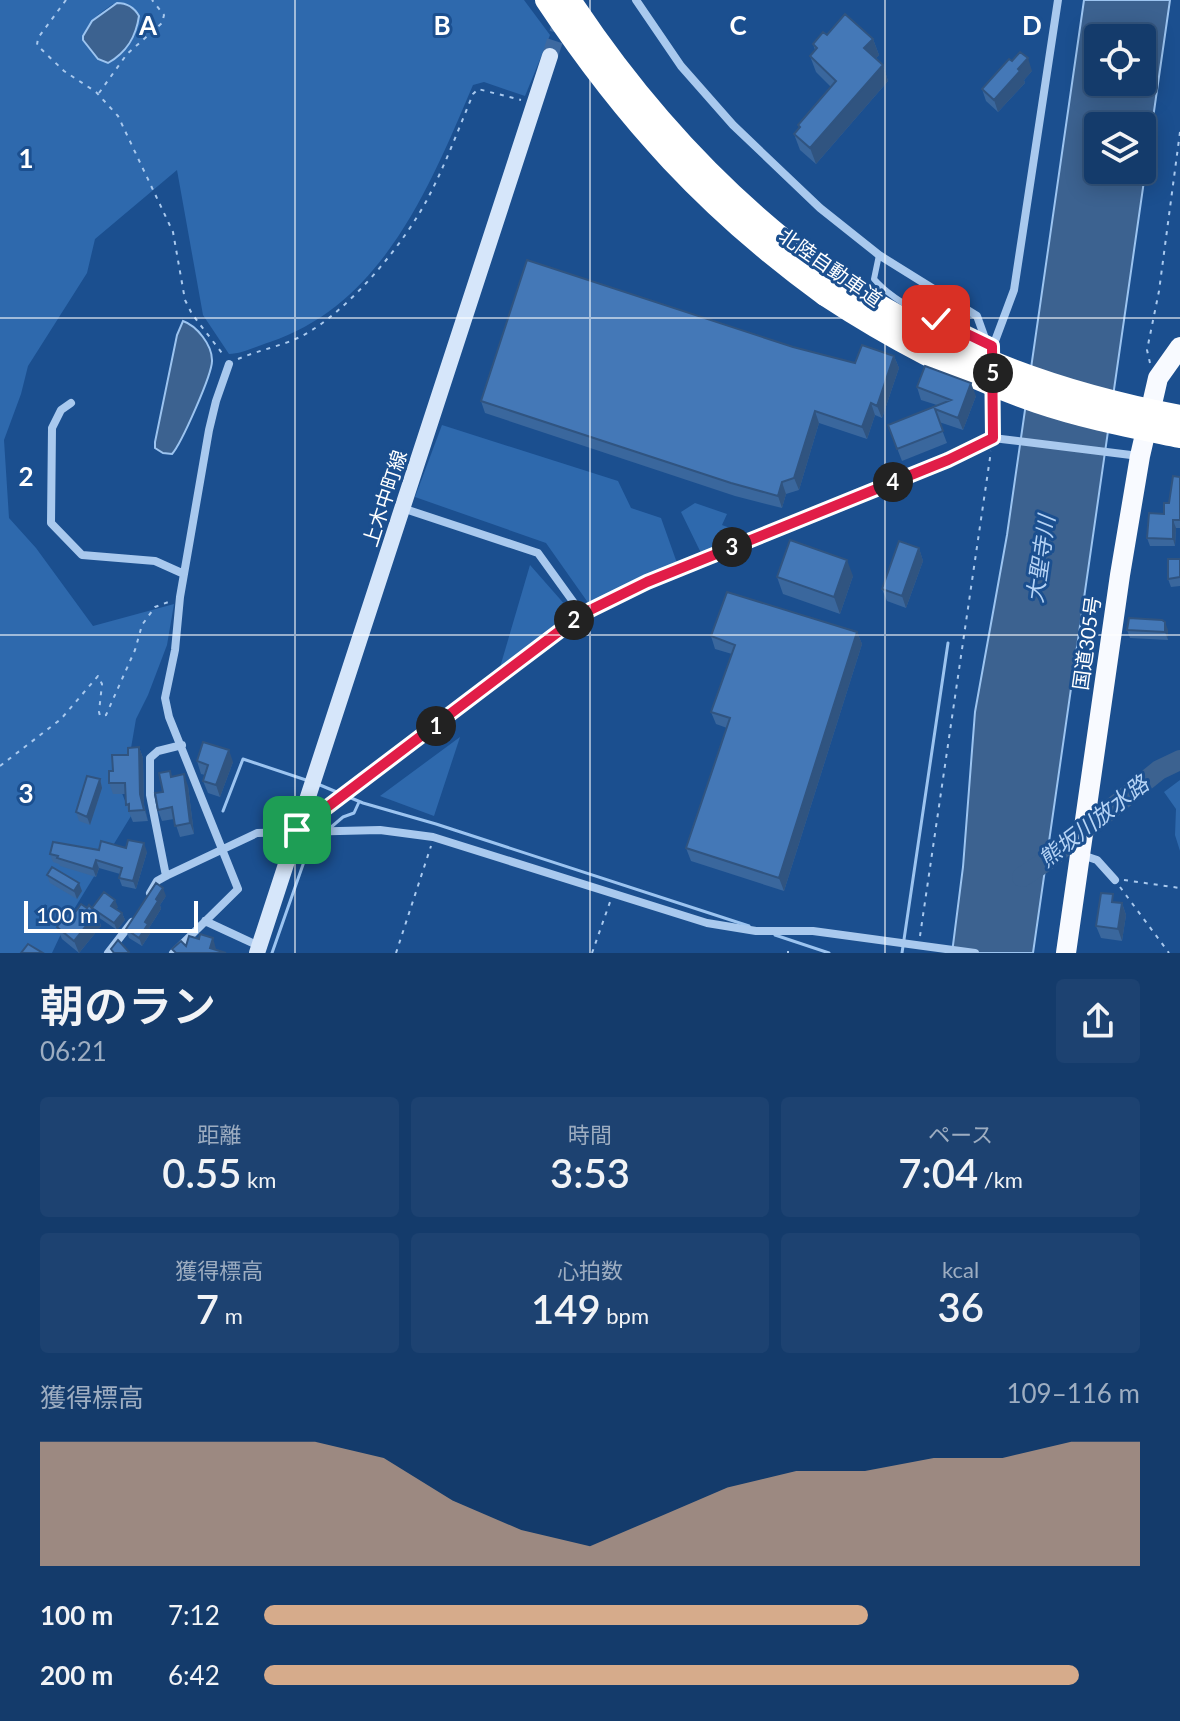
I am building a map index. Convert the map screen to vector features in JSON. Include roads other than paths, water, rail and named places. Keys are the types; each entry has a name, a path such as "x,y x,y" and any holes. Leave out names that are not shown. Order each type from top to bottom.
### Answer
{"highway":[{"name":"北陸自動車道","path":"546,0 604,83 676,167 749,237 830,287 914,349 1000,388 1084,415 1180,437"},
{"name":"北陸自動車道","path":"570,0 619,70 690,153 830,287 880,308 969,354 1052,386 1180,416"},
{"name":"国道305号","path":"1066,953 1134,455 1158,378 1180,347"}],"main road":[{"name":"上木中町線","path":"258,949 550,56"}],"street":[{"path":"636,0 681,66 733,125 820,208 879,255 977,316 989,343 993,438"},
{"path":"989,343 1014,290 1058,0"},
{"path":"173,953 238,889 165,698 209,430 229,364"},
{"path":"71,403 61,410 52,428 51,523 82,555 155,561 184,574"},
{"path":"355,788 582,614 647,582 948,460 993,438 1134,455"},
{"path":"402,508 538,553 582,614"},
{"path":"166,876 150,795 150,758 158,751 182,745"},
{"path":"145,902 157,881 257,833 380,830 433,837 707,923 744,929 813,931 975,953"},
{"path":"1082,850 1097,860 1115,880"},
{"path":"108,953 138,912"},
{"path":"205,921 258,949"}],"lane":[{"path":"879,255 874,279 881,287 914,308 989,343"}],"water":[{"name":"大聖寺川","path":"1084,0 1170,0 1154,112 1084,112 1084,184 1144,184 1033,953 952,953 963,867 975,712 1007,535"},
{"path":"117,3 130,6 139,16 130,43 108,63 98,59 83,36 92,21"},
{"path":"183,321 207,342 211,367 196,408 176,448 172,454 163,453 155,448 155,442 177,335"}],"waterway":[{"path":"902,953 948,643"},
{"path":"223,811 243,759 309,781"},
{"name":"熊坂川放水路","path":"1022,877 1159,770 1180,760"},
{"path":"320,785 363,803 749,926"},
{"path":"330,828 343,817 354,813 359,802"},
{"path":"272,953 306,856 324,833"},
{"path":"775,935 829,953"}],"tunnel":[{"path":"550,56 563,15"}]}
